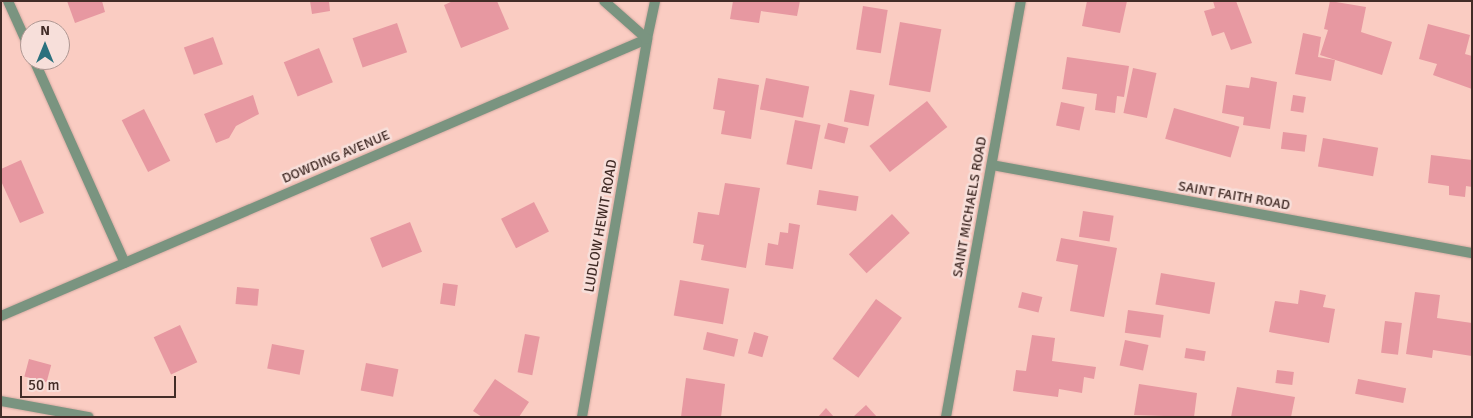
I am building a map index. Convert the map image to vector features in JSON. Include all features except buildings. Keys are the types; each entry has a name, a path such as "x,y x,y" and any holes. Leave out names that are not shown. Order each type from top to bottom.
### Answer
{"street":[{"path":"8,1 20,28"},
{"path":"604,1 647,39 655,1"},
{"name":"SAINT MICHAELS ROAD","path":"946,417 1022,1"},
{"name":"DOWDING AVENUE","path":"1,316 647,39"},
{"name":"LUDLOW HEWIT ROAD","path":"582,417 647,39"},
{"path":"38,70 125,263"},
{"name":"SAINT FAITH ROAD","path":"992,165 1472,253"},
{"path":"1,402 89,417"}]}
